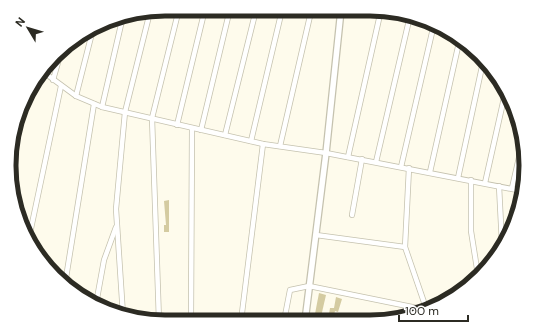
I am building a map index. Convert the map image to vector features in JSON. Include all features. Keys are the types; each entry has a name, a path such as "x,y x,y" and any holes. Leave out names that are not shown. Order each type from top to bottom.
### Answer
{"street":[{"path":"159,315 152,118 177,16"},
{"path":"177,125 203,16"},
{"path":"201,130 228,16"},
{"path":"225,135 255,16"},
{"path":"251,141 281,16"},
{"path":"280,146 310,16"},
{"path":"306,315 326,153 340,16"},
{"path":"348,157 380,16"},
{"path":"123,309 116,209 125,112 149,17"},
{"path":"376,162 409,21"},
{"path":"102,107 121,23"},
{"path":"401,167 433,30"},
{"path":"76,96 91,36"},
{"path":"430,172 458,45"},
{"path":"53,80 58,62"},
{"path":"458,178 482,67"},
{"path":"46,75 76,96 102,107 263,144 362,159 517,190"},
{"path":"30,229 61,86"},
{"path":"485,183 504,99"},
{"path":"66,277 94,104"},
{"path":"191,315 192,128"},
{"path":"242,315 263,144"},
{"path":"512,188 519,157"},
{"path":"352,215 362,159"},
{"path":"409,168 405,247 425,305"},
{"path":"471,180 471,231 477,269"},
{"path":"499,186 502,236"},
{"path":"97,299 104,260 117,225"},
{"path":"316,235 405,247"},
{"path":"285,315 290,290 309,286 416,308"}],"building":[{"path":"169,200 169,232 164,232 164,225 166,225 164,201"},
{"path":"319,293 326,295 321,315 315,315"},
{"path":"336,297 342,299 338,312 335,311 334,315 329,314 330,308 334,308"}]}
